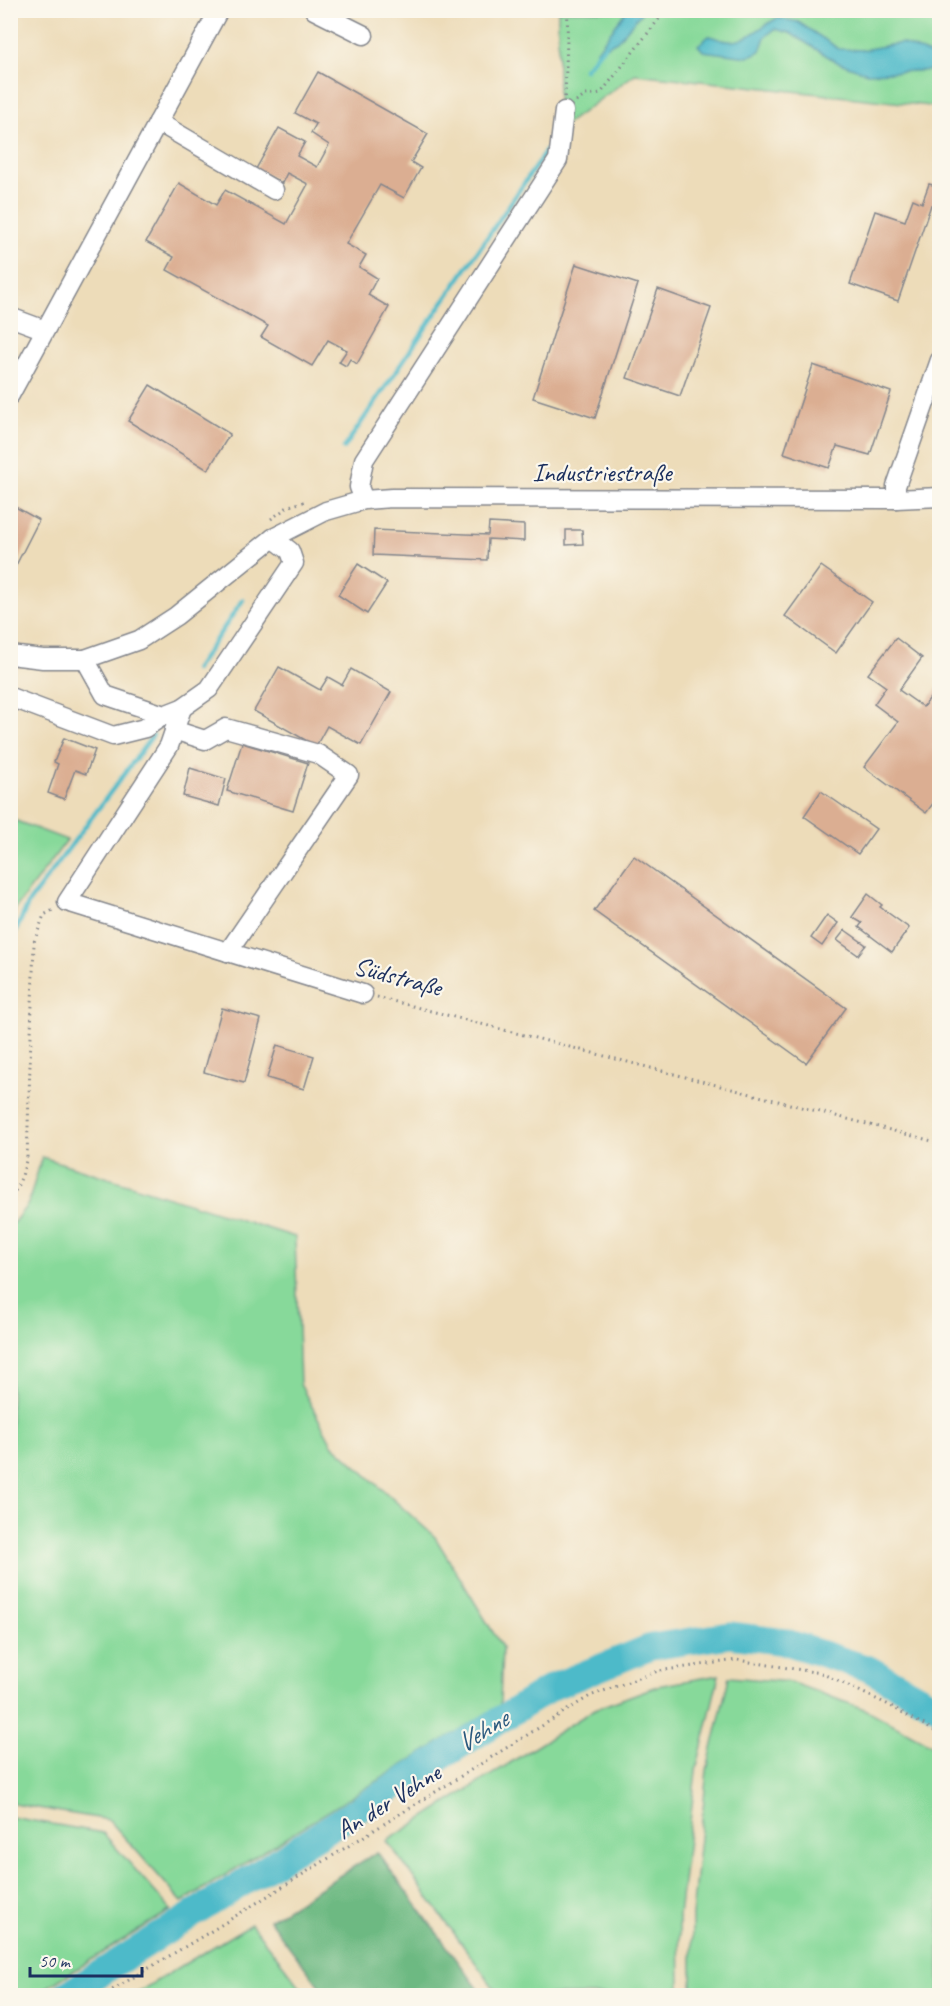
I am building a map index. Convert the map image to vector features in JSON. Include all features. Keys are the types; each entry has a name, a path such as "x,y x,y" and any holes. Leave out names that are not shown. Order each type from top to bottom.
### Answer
{"street":[{"path":"10,395 219,10"},
{"path":"314,10 364,35"},
{"path":"364,500 359,487 364,460 558,160 564,111"},
{"path":"158,122 274,190"},
{"path":"10,318 45,330"},
{"path":"896,499 896,486 939,360"},
{"name":"Industriestraße","path":"10,655 43,659 85,659 139,640 176,616 268,532 364,500 392,498 896,499 939,497"},
{"path":"10,697 113,736 169,722 182,708 209,688 294,563 290,551 268,532"},
{"path":"85,659 105,695 169,722 205,741 226,728 318,753 349,775 228,952"},
{"path":"67,902 169,746 169,722"},
{"name":"Südstraße","path":"67,902 363,994"}],"path":[{"path":"564,111 568,10"},
{"path":"564,111 586,94 602,93 666,10"},
{"path":"268,532 289,506 310,500"},
{"path":"10,1202 22,1176 27,1156 34,942 44,915 67,902"},
{"name":"Südstraße","path":"363,994 939,1143"},
{"name":"An der Vehne","path":"102,1995 186,1946 590,1696 658,1671 737,1660 821,1673 889,1705 939,1734"}],"green space":[{"path":"558,11 939,11 939,107 635,74 558,130"},
{"path":"11,819 67,840 15,909 11,928"},
{"path":"42,1157 295,1237 300,1384 332,1444 435,1537 502,1647 500,1705 182,1902 109,1820 14,1804 11,1797 11,1226 28,1204"},
{"path":"719,1675 696,1771 679,1916 680,1995 499,1995 387,1841 595,1709 657,1686"},
{"path":"729,1677 790,1682 867,1710 939,1749 939,1995 692,1995 692,1915 707,1770"},
{"path":"11,1817 103,1833 171,1910 35,1995 11,1995"},
{"path":"377,1852 483,1995 326,1995 269,1920"},
{"path":"251,1924 307,1995 133,1995"}],"water":[{"path":"626,11 643,11 617,41 596,52"},
{"path":"778,18 798,22 839,49 863,50 901,43 932,55 939,61 939,70 867,73 837,62 790,33 775,29 765,37 760,51 748,57 703,51 698,45 709,36 726,41 742,39"}],"building":[{"path":"318,72 428,134 411,162 421,168 404,198 380,185 346,244 366,255 359,267 377,278 368,295 389,307 357,364 350,359 346,366 339,362 347,350 328,340 312,366 261,337 268,326 167,270 174,257 146,242 179,183 216,205 225,190 286,224 308,184 287,173 282,183 256,169 279,128 305,142 297,156 317,167 329,145 311,133 316,124 295,113"},
{"path":"929,184 940,187 940,208 931,205 898,301 850,284 875,211 905,221 913,199 922,203"},
{"path":"576,264 638,284 595,418 533,398"},
{"path":"658,289 711,308 680,396 627,378"},
{"path":"813,365 891,392 870,455 837,446 829,468 784,453"},
{"path":"150,385 230,434 208,470 128,421"},
{"path":"10,504 39,520 10,577"},
{"path":"489,523 524,525 524,541 488,539 487,560 373,555 374,530 488,535"},
{"path":"566,530 582,530 583,544 566,545"},
{"path":"358,564 387,583 367,614 338,595"},
{"path":"821,566 872,602 836,653 785,616"},
{"path":"896,638 922,658 899,690 923,707 940,685 940,794 926,813 864,767 898,722 874,704 886,687 868,674"},
{"path":"279,667 320,690 328,677 342,685 351,669 391,692 361,745 327,726 316,746 254,711"},
{"path":"64,738 95,750 86,774 75,770 64,799 48,793 58,764 54,762"},
{"path":"242,743 308,763 293,811 227,791"},
{"path":"190,768 226,779 219,806 183,796"},
{"path":"821,791 876,829 858,854 804,816"},
{"path":"634,856 846,1008 806,1063 594,911"},
{"path":"868,894 882,905 880,907 909,928 892,952 859,927 862,923 852,917"},
{"path":"827,915 838,923 822,946 811,938"},
{"path":"845,930 866,945 858,955 837,940"},
{"path":"222,1008 261,1019 244,1083 204,1072"},
{"path":"277,1045 314,1056 304,1089 267,1078"}],"waterway":[{"path":"585,69 605,45"},
{"path":"344,448 546,151"},
{"path":"195,670 243,600"},
{"path":"10,1130 12,939 29,902 153,735"},
{"name":"Vehne","path":"64,1996 552,1687 651,1647 730,1635 786,1642 869,1669 940,1709"}]}
